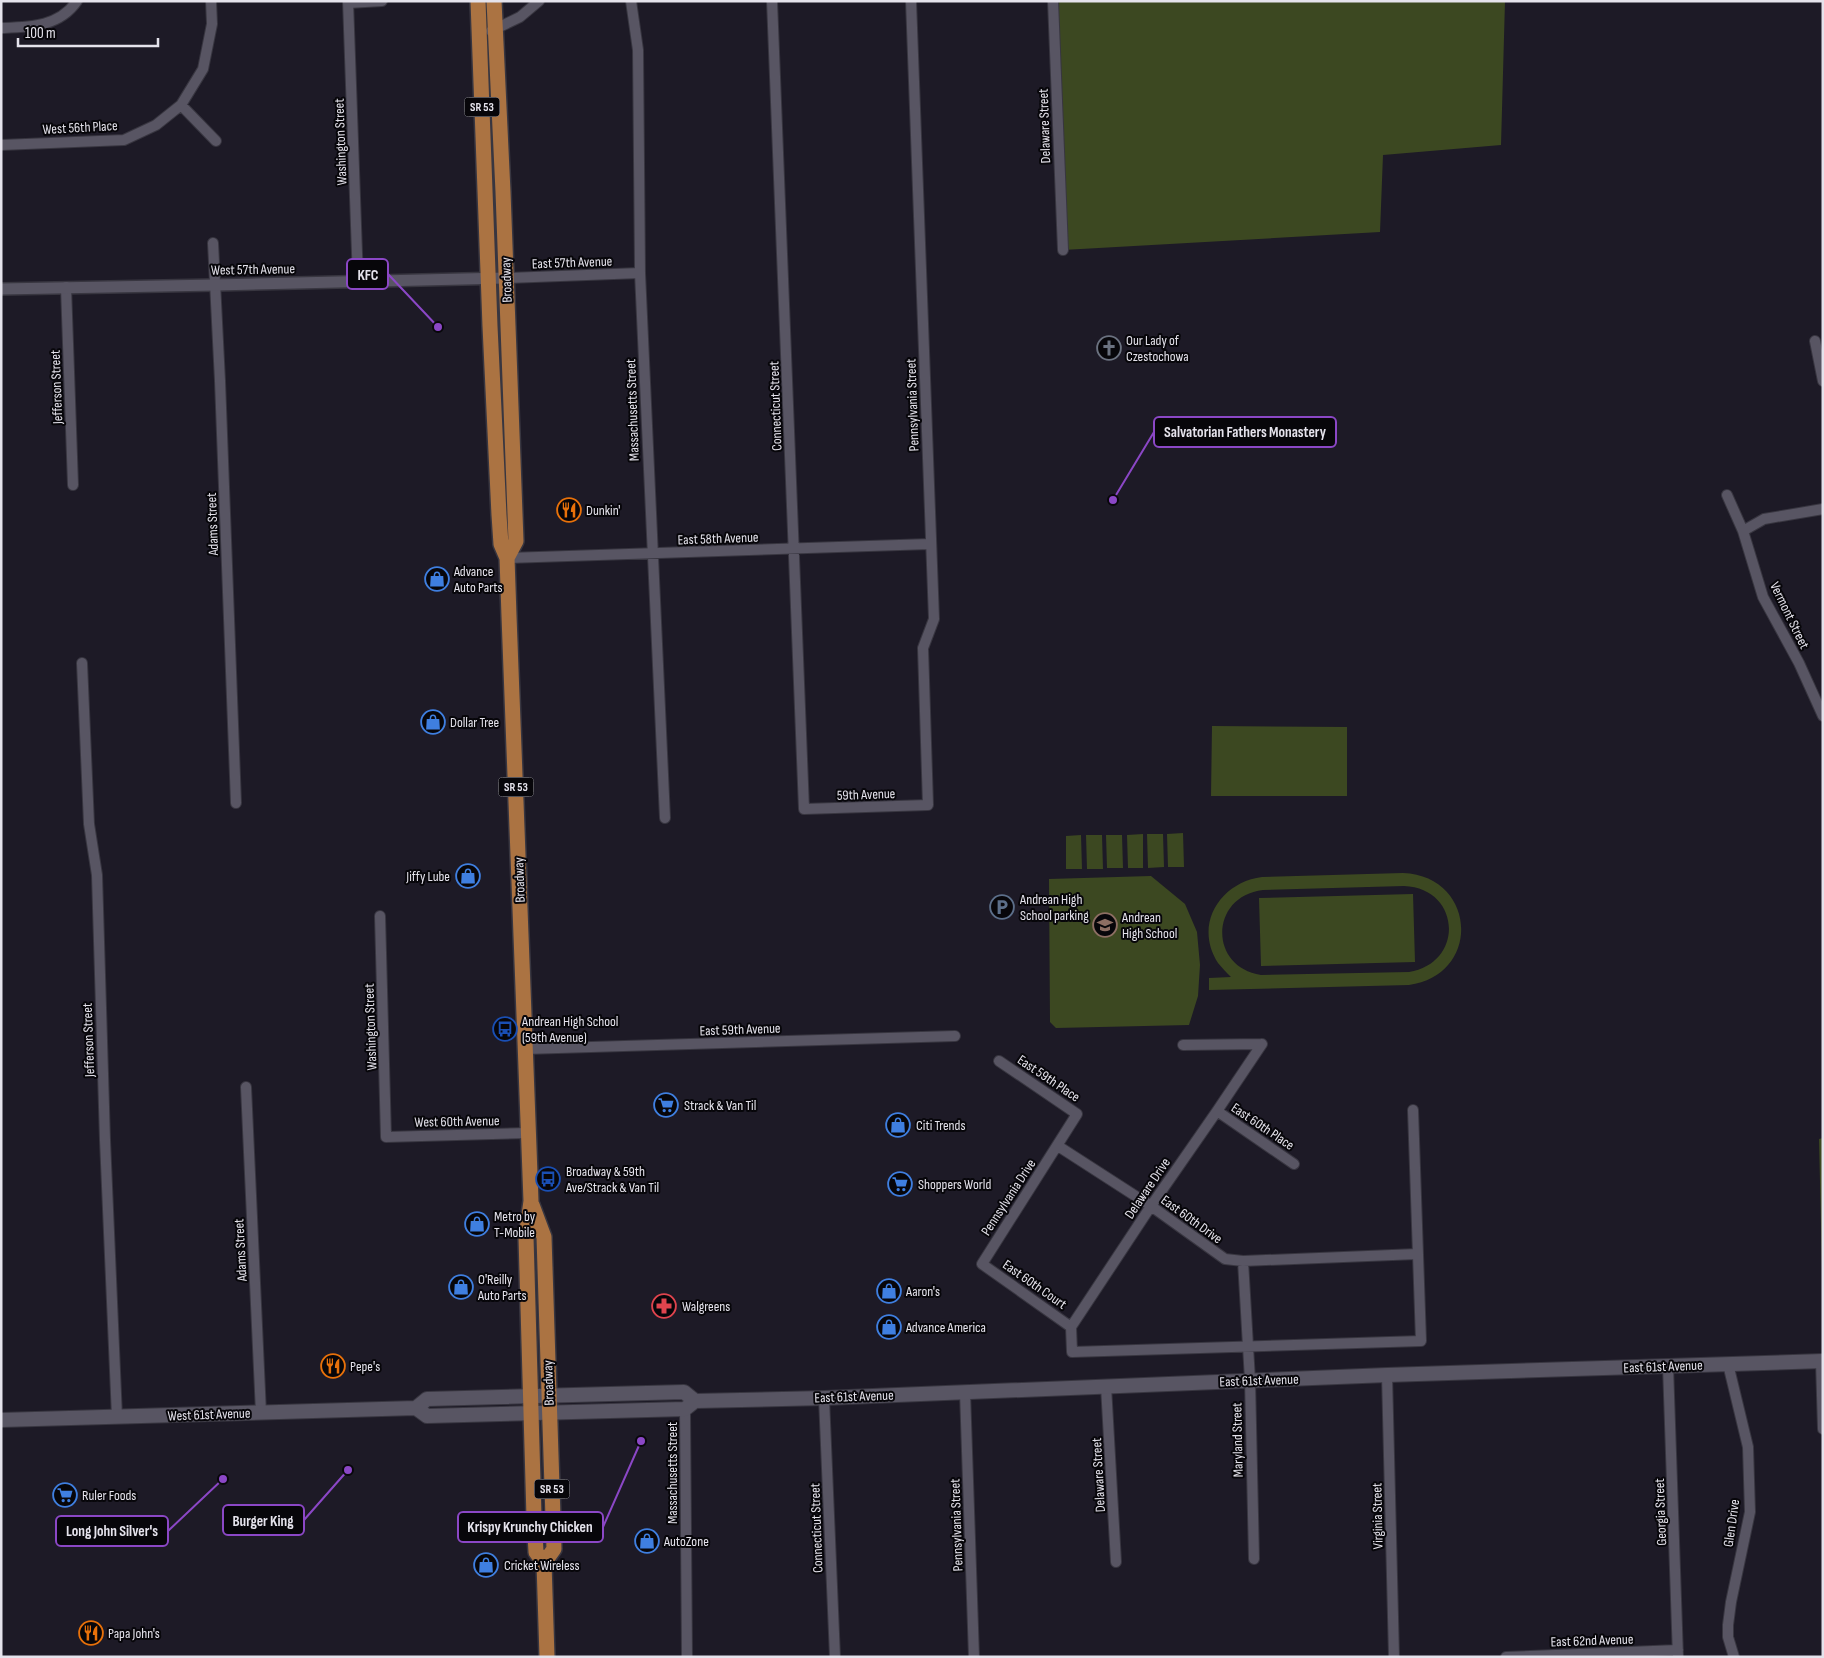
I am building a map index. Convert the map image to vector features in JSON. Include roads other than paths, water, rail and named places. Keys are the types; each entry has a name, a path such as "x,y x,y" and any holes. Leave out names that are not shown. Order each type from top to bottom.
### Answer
{"main road":[{"name":"Broadway","path":"478,1 488,278 501,544 507,558 531,1202 526,1237 536,1552 544,1563 547,1657"},
{"name":"Broadway","path":"494,1 516,541 507,558"},
{"name":"Broadway","path":"531,1202 544,1237 554,1549 544,1563"},
{"name":"East 61st Avenue","path":"549,1412 1250,1380 1822,1361"},
{"name":"East 61st Avenue","path":"531,1397 684,1392 690,1405"},
{"name":"West 61st Avenue","path":"1,1420 416,1408 427,1399 531,1397"},
{"name":"West 61st Avenue","path":"416,1408 427,1416 549,1412"}],"street":[{"path":"1,28 32,27 56,20 67,13 77,1"},
{"path":"211,1 212,24 203,69 181,105 216,141"},
{"path":"348,2 382,1"},
{"path":"479,36 520,17 539,1"},
{"name":"Massachusetts Street","path":"631,1 638,50 640,273 665,818"},
{"name":"Connecticut Street","path":"772,1 804,809"},
{"name":"Pennsylvania Street","path":"912,1 934,620 923,648 928,805"},
{"name":"Delaware Street","path":"1053,1 1063,250"},
{"name":"Washington Street","path":"348,2 358,281"},
{"name":"West 56th Place","path":"1,145 124,140 156,125 181,105"},
{"name":"Adams Street","path":"213,243 236,803"},
{"name":"East 57th Avenue","path":"505,278 640,273"},
{"name":"West 57th Avenue","path":"1,288 216,286 505,278"},
{"name":"Jefferson Street","path":"66,287 73,485"},
{"path":"1815,341 1823,381"},
{"name":"Vermont Street","path":"1727,495 1743,531 1763,597 1799,663 1823,716"},
{"path":"1743,531 1764,519 1823,509"},
{"name":"East 58th Avenue","path":"507,558 930,544"},
{"name":"Jefferson Street","path":"82,663 89,824 97,874 117,1417"},
{"name":"59th Avenue","path":"804,809 928,805"},
{"name":"Washington Street","path":"380,916 386,1137"},
{"name":"East 59th Avenue","path":"525,1049 955,1036"},
{"name":"Delaware Drive","path":"1071,1327 1262,1044 1183,1045"},
{"name":"East 59th Place","path":"999,1061 1077,1114 1058,1146"},
{"name":"Adams Street","path":"246,1087 261,1413"},
{"path":"1071,1327 1072,1352 1420,1341 1413,1110"},
{"name":"East 60th Place","path":"1217,1111 1294,1164"},
{"name":"West 60th Avenue","path":"386,1137 528,1133"},
{"name":"East 60th Drive","path":"1058,1146 1151,1206 1225,1259 1243,1261 1416,1254"},
{"name":"Pennsylvania Drive","path":"982,1264 1058,1146"},
{"name":"Maryland Street","path":"1243,1261 1250,1380 1254,1559"},
{"name":"East 60th Court","path":"982,1264 1071,1327"},
{"path":"1822,1361 1823,1429"},
{"name":"Glen Drive","path":"1728,1364 1748,1447 1750,1512 1728,1625 1728,1637 1734,1657"},
{"name":"Georgia Street","path":"1668,1366 1678,1654"},
{"name":"Virginia Street","path":"1387,1375 1394,1657"},
{"name":"Delaware Street","path":"1106,1386 1116,1562"},
{"name":"Pennsylvania Street","path":"965,1392 974,1657"},
{"name":"Connecticut Street","path":"824,1398 835,1657"},
{"name":"Massachusetts Street","path":"686,1657 690,1405"},
{"name":"East 62nd Avenue","path":"1506,1657 1678,1654"}],"place":[{"name":"KFC","path":"438,327"},
{"name":"Our Lady of Czestochowa","path":"1109,348"},
{"name":"Salvatorian Fathers Monastery","path":"1113,500"},
{"name":"Dunkin'","path":"569,510"},
{"name":"Advance Auto Parts","path":"437,579"},
{"name":"Dollar Tree","path":"433,722"},
{"name":"Jiffy Lube","path":"468,876"},
{"name":"Andrean High School parking","path":"1002,907"},
{"name":"Andrean High School","path":"1105,925"},
{"name":"Andrean High School (59th Avenue)","path":"505,1029"},
{"name":"Strack & Van Til","path":"666,1105"},
{"name":"Citi Trends","path":"898,1125"},
{"name":"Broadway & 59th Ave/Strack & Van Til","path":"548,1179"},
{"name":"Shoppers World","path":"900,1184"},
{"name":"Metro by T-Mobile","path":"477,1224"},
{"name":"O'Reilly Auto Parts","path":"461,1287"},
{"name":"Aaron's","path":"889,1291"},
{"name":"Walgreens","path":"664,1306"},
{"name":"Advance America","path":"889,1327"},
{"name":"Pepe's","path":"333,1366"},
{"name":"Krispy Krunchy Chicken","path":"641,1441"},
{"name":"Burger King","path":"348,1470"},
{"name":"Long John Silver's","path":"223,1479"},
{"name":"Ruler Foods","path":"65,1495"},
{"name":"AutoZone","path":"647,1541"},
{"name":"Cricket Wireless","path":"486,1565"},
{"name":"Papa John's","path":"91,1633"}]}
